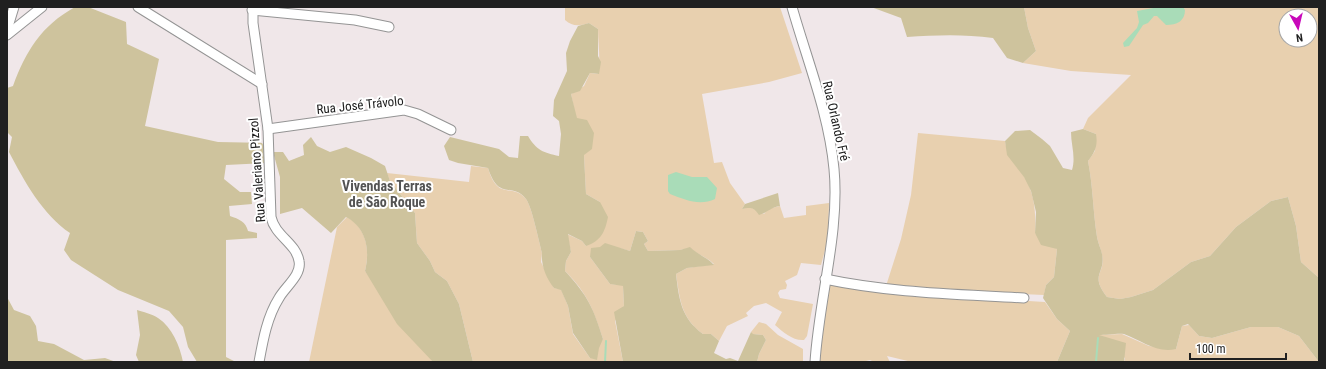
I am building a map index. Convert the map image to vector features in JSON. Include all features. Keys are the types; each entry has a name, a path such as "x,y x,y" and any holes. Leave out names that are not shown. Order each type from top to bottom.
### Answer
{"street":[{"path":"7,30 14,7"},
{"path":"7,35 42,7"},
{"path":"138,7 262,84"},
{"name":"Rua Orlando Fré","path":"792,7 826,122 834,169 833,227 816,334 815,362"},
{"path":"252,9 355,20 389,27"},
{"name":"Rua Valeriano Pizzol","path":"252,9 268,129 273,226 297,254 300,262 296,276 280,297 270,314 259,362"},
{"name":"Rua José Trávolo","path":"268,129 404,110 418,114 451,130"},
{"path":"825,279 856,286 1024,298"}],"shaded area":[{"path":"75,7 88,7 126,22 127,44 159,59 145,126 218,142 262,143 266,149 266,163 226,165 224,179 240,192 251,192 252,204 229,206 230,216 242,221 246,225 248,231 257,233 257,238 226,240 226,357 236,362 197,362 188,347 183,327 169,311 118,290 71,260 64,250 70,233 51,217 35,197 9,152 12,137 7,132 7,88 13,86 23,62 36,40 53,22"},
{"path":"565,7 780,7 802,73 769,82 702,94 714,163 722,162 730,183 745,204 742,209 750,207 764,214 768,209 780,206 784,218 806,215 806,206 829,203 828,239 821,265 801,263 797,275 785,281 787,285 786,289 780,290 778,293 780,298 813,304 807,336 804,340 792,338 775,325 782,312 766,303 754,306 746,313 748,316 727,326 719,341 711,334 703,334 690,322 686,315 680,300 676,274 687,268 714,264 690,248 680,250 648,251 644,244 648,241 643,232 636,231 630,251 619,248 590,257 610,284 623,285 624,306 615,321 623,362 473,362 459,304 447,281 435,272 430,261 417,243 415,213 390,181 387,173 469,182 471,166 488,168 496,185 506,190 521,194 526,199 533,217 542,253 541,262 554,288 561,289 568,306 573,334 590,358 603,339 589,302 573,279 565,271 566,261 571,252 567,234 582,241 586,246 600,202 586,194 584,155 571,94 584,86 590,73 598,74 598,29 589,23 576,25 565,20"},
{"path":"871,7 1024,7 1028,28 1036,51 1023,63 1007,58 993,38 950,35 907,37 901,18"},
{"path":"1024,7 1319,7 1319,278 1301,262 1296,226 1288,197 1271,201 1236,227 1210,256 1191,262 1153,290 1120,299 1107,297 1099,283 1099,274 1103,261 1097,237 1088,161 1095,151 1096,134 1083,129 1088,118 1131,75 1071,71 1023,63 1036,51 1028,28"},
{"path":"1159,7 1183,7 1185,10 1184,17 1180,22 1166,25 1157,16 1154,16 1148,23 1143,25 1129,46 1124,47 1123,43 1137,28 1139,22 1137,11"},
{"path":"589,23 598,29 598,56 601,62 599,74 590,73 580,91 571,94 577,118 587,120 594,133 592,149 584,155 586,194 600,202 608,217 602,235 591,244 586,246 582,241 568,234 571,252 566,261 565,271 589,302 596,318 603,339 599,348 597,360 590,358 573,333 568,306 561,290 554,288 546,276 531,209 526,199 516,191 506,190 497,185 488,168 449,160 444,146 450,137 499,149 509,157 518,158 520,136 528,136 537,148 549,154 559,156 561,134 559,121 553,116 554,100 567,71 566,53 570,41 578,26"},
{"path":"1083,129 1096,134 1097,142 1095,149 1088,161 1097,237 1103,261 1099,274 1099,283 1107,297 1120,299 1153,290 1191,262 1210,256 1236,227 1271,201 1288,197 1296,226 1301,262 1319,278 1319,362 1299,336 1278,327 1251,327 1212,338 1199,336 1188,324 1182,326 1176,349 1162,350 1149,346 1124,334 1099,335 1126,343 1124,362 1057,362 1070,331 1057,319 1043,298 1046,285 1054,277 1057,249 1041,245 1035,233 1036,212 1031,191 1024,177 1007,155 1005,141 1015,131 1030,130 1050,146 1063,168 1072,170 1073,156 1071,132"},
{"path":"918,133 1005,141 1012,160 1028,183 1033,197 1035,211 1035,233 1057,249 1054,277 1046,285 1044,295 886,286 901,239 911,195"},
{"path":"311,137 317,146 330,152 346,147 385,166 390,181 415,213 417,243 430,261 435,272 447,281 459,304 473,362 433,362 397,324 365,271 367,248 363,234 359,227 353,222 346,217 331,233 302,208 280,214 280,177 273,152 283,152 289,161 304,155 303,145"},
{"path":"676,172 692,177 707,177 717,188 715,199 698,202 670,194 668,191 668,175"},
{"path":"778,193 780,206 762,214 759,215 752,208 742,209 745,204"},
{"path":"347,217 359,227 363,234 367,248 365,271 433,362 309,362 337,227"},
{"path":"636,231 643,232 648,241 644,244 648,251 680,250 690,247 714,265 687,268 676,274 678,292 682,307 696,328 703,334 711,334 719,341 714,353 726,359 730,358 738,361 751,332 753,334 763,335 766,340 757,362 623,362 614,312 624,306 623,286 610,284 590,257 591,248 600,247 605,243 630,251"},
{"path":"828,284 886,293 1045,302 1057,319 1070,331 1057,362 912,362 887,356 890,362 874,362 870,360 862,362 818,362"},
{"path":"7,297 14,310 30,316 36,326 38,341 54,344 84,360 105,358 116,362 7,362"},
{"path":"137,310 156,317 167,326 175,337 183,362 139,362 136,355 140,335"},
{"path":"759,322 766,324 778,335 803,349 803,362 757,362 766,340 763,335 752,334 751,332"},
{"path":"1189,325 1199,336 1212,338 1251,327 1278,327 1299,336 1319,362 1124,362 1125,358 1097,335 1122,334 1149,346 1176,349 1182,326"}],"waterway":[{"path":"1096,362 1098,338"},
{"path":"605,362 606,341"}],"district":[{"name":"Vivendas Terras de São Roque","path":"387,194"}]}
